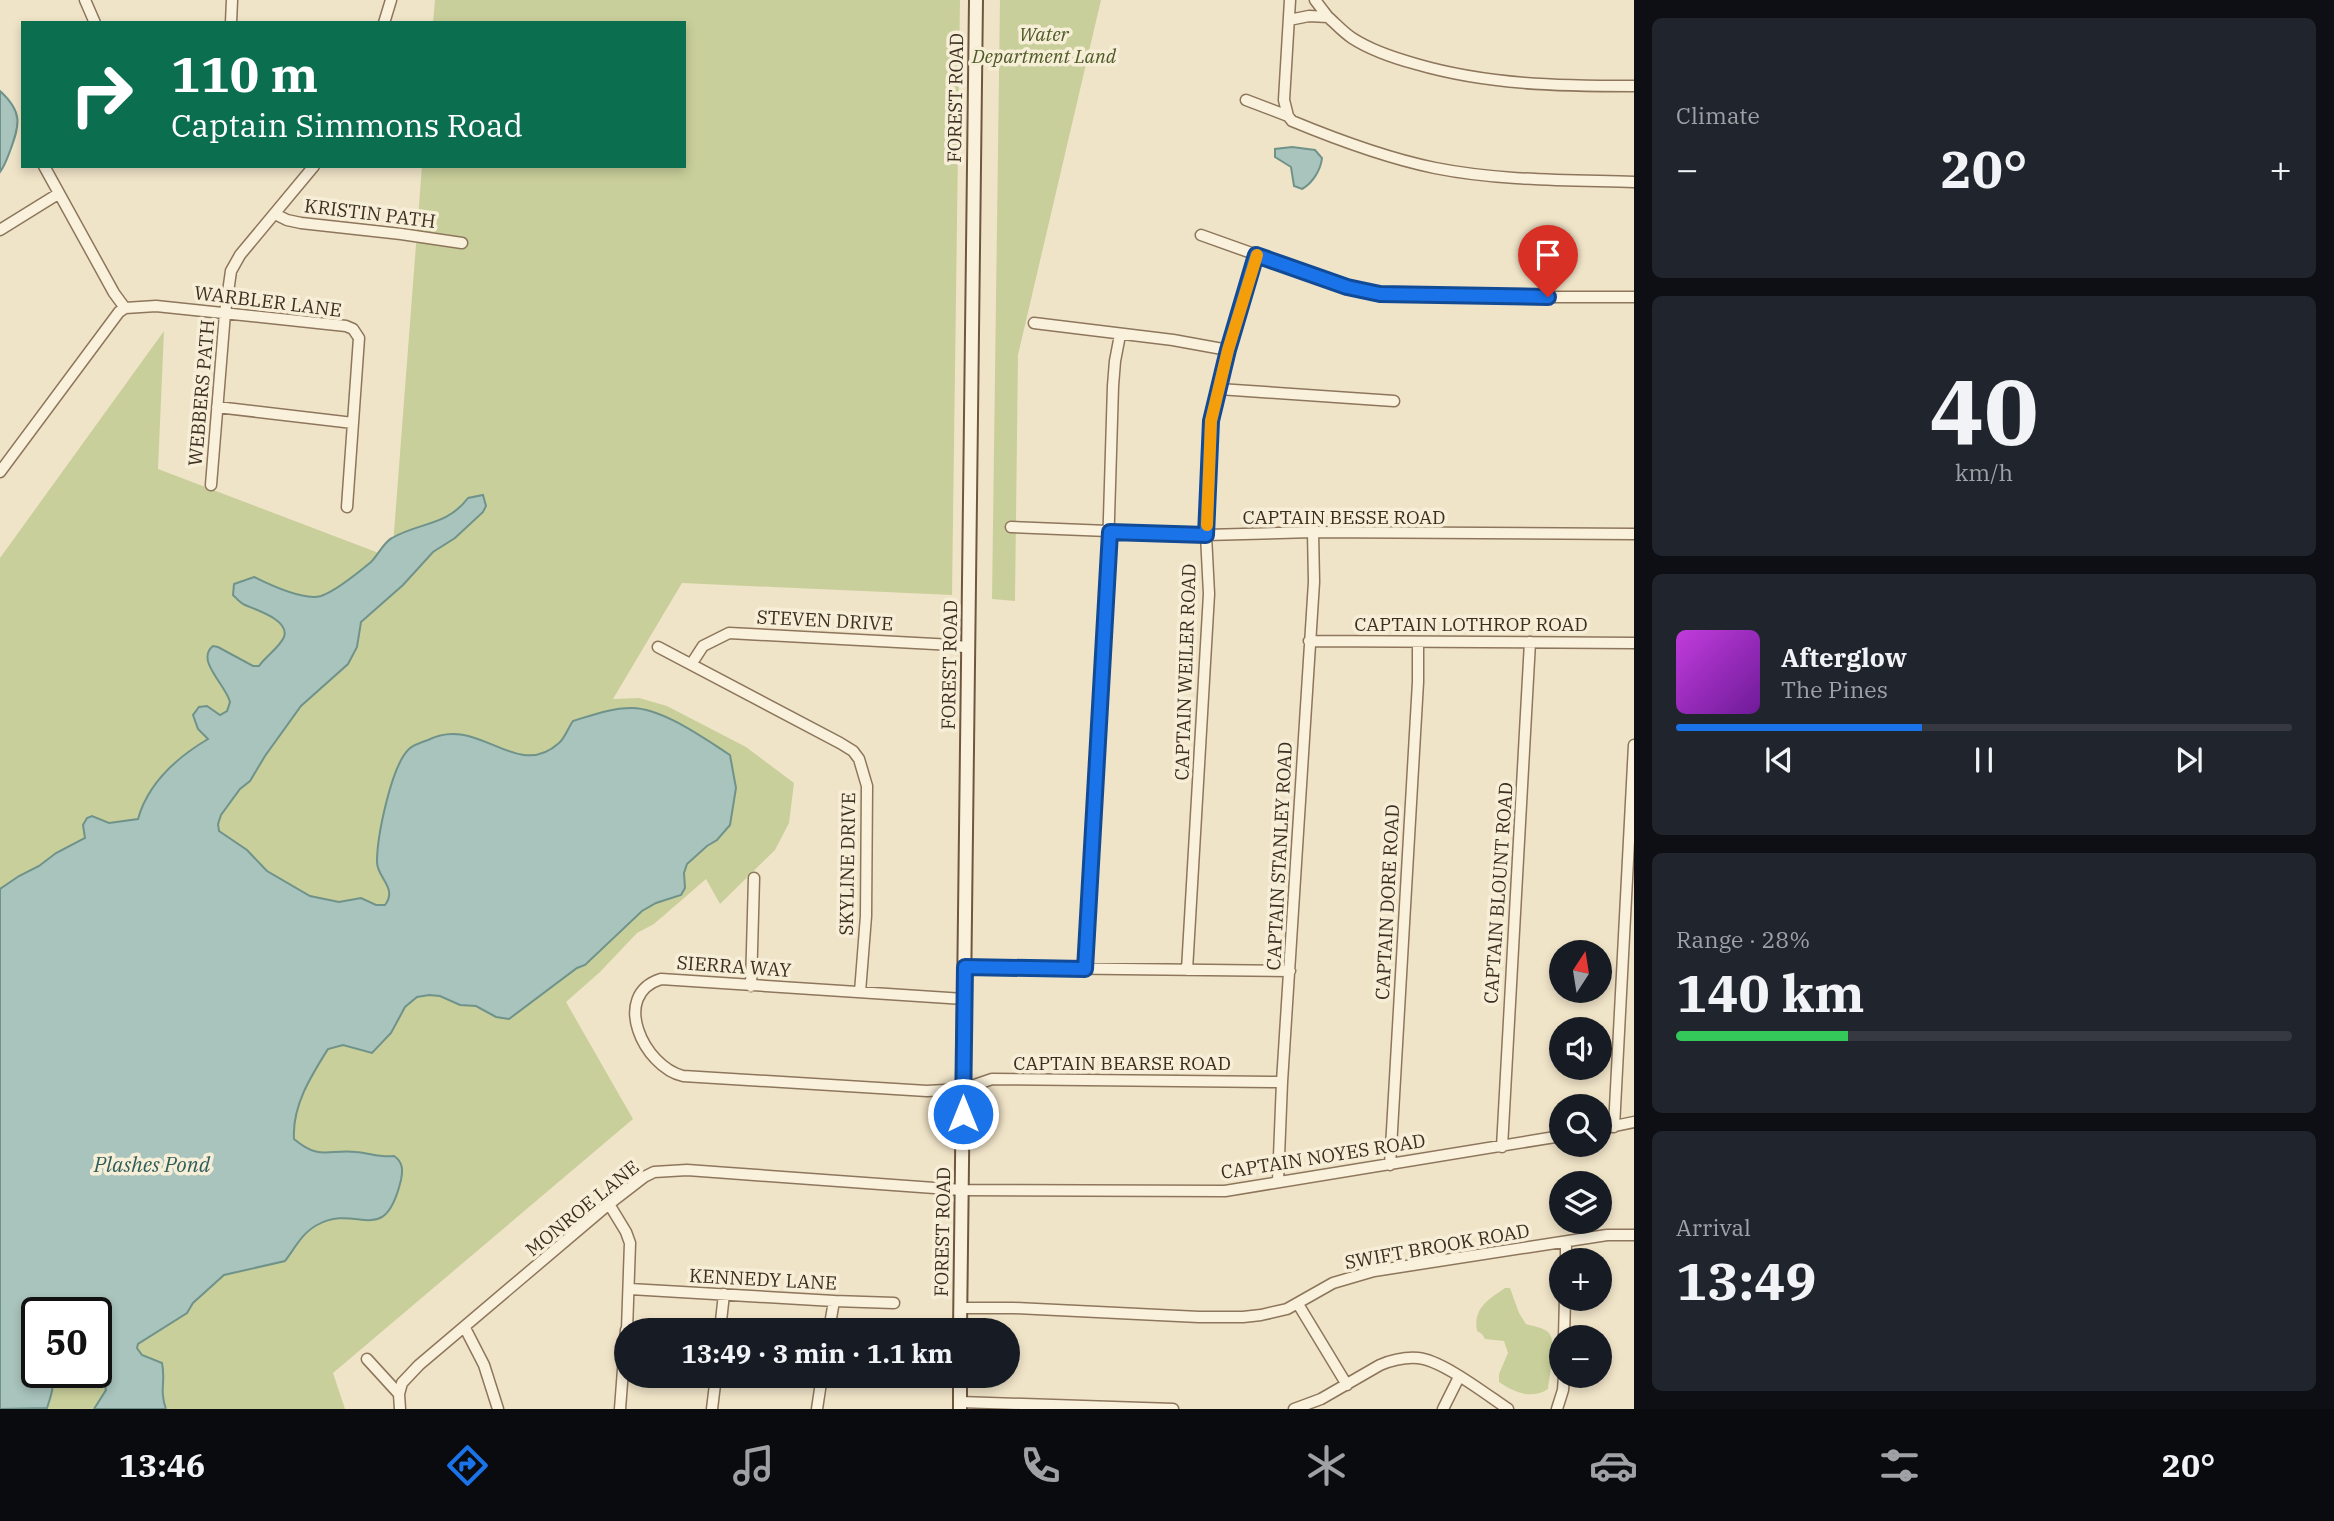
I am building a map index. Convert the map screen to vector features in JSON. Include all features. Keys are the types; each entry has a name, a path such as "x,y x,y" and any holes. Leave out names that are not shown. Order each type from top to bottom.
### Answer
{"main road":[{"name":"FOREST ROAD","path":"960,1318 976,0"},
{"path":"960,1388 960,1406"}],"street":[{"path":"85,0 93,21"},
{"path":"231,21 232,0"},
{"path":"379,0 391,2 385,21"},
{"path":"1290,0 1284,100 1292,121 1363,148 1433,167 1520,177 1634,182"},
{"path":"1315,0 1328,17 1350,37 1372,49 1439,71 1505,82 1634,86"},
{"path":"1289,20 1309,16 1328,17"},
{"path":"1246,100 1288,116"},
{"path":"0,472 119,312 125,308 114,293 45,168"},
{"name":"WEBBERS PATH","path":"211,485 229,278 234,263 312,168"},
{"path":"0,230 58,194"},
{"name":"KRISTIN PATH","path":"275,214 301,223 462,243"},
{"path":"1201,235 1347,287 1380,294 1451,297 1634,297"},
{"name":"CAPTAIN WEILER ROAD","path":"1187,970 1209,594 1206,535 1211,421 1228,350 1256,255"},
{"name":"WARBLER LANE","path":"125,308 156,306 353,329 359,338 347,508"},
{"path":"1034,323 1173,340 1228,350"},
{"path":"1085,969 1110,532 1113,386 1120,335"},
{"path":"1219,389 1394,401"},
{"path":"217,407 353,423"},
{"name":"CAPTAIN BESSE ROAD","path":"1011,527 1206,535 1313,532 1634,534"},
{"name":"CAPTAIN STANLEY ROAD","path":"1278,1181 1308,641 1314,582 1313,532"},
{"name":"STEVEN DRIVE","path":"692,663 703,646 729,633 968,648"},
{"name":"CAPTAIN LOTHROP ROAD","path":"1308,641 1634,643"},
{"name":"CAPTAIN DORE ROAD","path":"1390,1165 1419,682 1418,642"},
{"name":"CAPTAIN BLOUNT ROAD","path":"1502,1147 1530,642"},
{"name":"SKYLINE DRIVE","path":"658,647 840,743 853,751 859,759 867,786 866,916 860,992"},
{"path":"1634,745 1614,1127 1634,1122"},
{"path":"751,986 754,878"},
{"path":"965,967 1290,971"},
{"name":"SIERRA WAY","path":"963,1089 927,1091 684,1076 665,1069 646,1045 636,1026 635,1009 640,992 651,982 661,979 964,999"},
{"name":"CAPTAIN BEARSE ROAD","path":"963,1089 992,1079 1282,1082"},
{"name":"CAPTAIN NOYES ROAD","path":"962,1190 1224,1191 1549,1138"},
{"name":"MONROE LANE","path":"399,1394 405,1378 609,1204 654,1172 687,1170 962,1190"},
{"path":"609,1204 630,1243 627,1318"},
{"name":"SWIFT BROOK ROAD","path":"960,1308 1243,1317 1274,1313 1298,1304 1333,1283 1374,1271 1607,1235 1634,1235"},
{"path":"1566,1242 1566,1248"},
{"name":"KENNEDY LANE","path":"630,1289 894,1303"},
{"path":"721,1318 724,1294"},
{"path":"832,1318 834,1301"},
{"path":"1298,1304 1347,1385"},
{"path":"465,1328 484,1365 498,1409"},
{"path":"1294,1409 1321,1399 1378,1366 1408,1358 1427,1360 1508,1409"},
{"path":"367,1359 399,1394 400,1409"},
{"path":"1443,1409 1459,1377"},
{"path":"620,1409 622,1388"},
{"path":"712,1409 715,1388"},
{"path":"817,1409 820,1388"},
{"path":"1557,1409 1563,1388"},
{"path":"960,1406 1173,1409"}],"green space":[{"path":"435,0 960,0 952,595 682,583 613,699 639,698 667,706 746,747 794,783 789,823 775,850 720,904 706,879 654,924 637,933 600,972 566,1002 633,1119 333,1373 345,1409 0,1409 0,558 164,331 158,469 392,558 422,168 686,168 686,21 433,21"},
{"name":"Water Department Land","path":"1000,0 1101,0 1018,355 1015,601 992,599"},
{"path":"1505,1288 1510,1288 1526,1324 1549,1333 1548,1389 1529,1394 1510,1389 1499,1382 1499,1374 1508,1353 1504,1341 1485,1339 1477,1331 1477,1316 1488,1301"}],"water":[{"path":"0,91 13,105 17,126 6,162 0,172"},
{"path":"1292,147 1315,150 1322,158 1316,175 1302,189 1294,186 1291,167 1275,157 1275,149"},
{"name":"Plashes Pond","path":"483,495 486,506 483,512 455,538 433,552 403,585 361,622 357,647 348,664 301,706 250,781 240,789 221,815 219,831 247,850 267,871 310,896 339,902 361,898 376,905 385,905 389,893 378,868 379,836 396,770 411,748 447,734 464,735 512,752 528,755 543,753 561,741 573,721 624,708 644,709 670,719 730,755 736,788 730,825 717,840 687,864 684,873 685,888 681,895 642,911 585,965 577,968 509,1019 496,1017 476,1006 460,1005 440,996 429,995 417,997 405,1007 391,1033 372,1053 343,1045 328,1049 299,1103 294,1139 318,1152 346,1151 394,1156 401,1164 402,1170 394,1201 378,1219 332,1219 317,1225 303,1236 285,1261 224,1275 193,1303 187,1313 138,1344 137,1348 142,1355 162,1363 166,1409 94,1409 105,1388 112,1388 112,1297 21,1297 21,1388 52,1390 47,1408 0,1409 0,889 85,838 83,825 87,818 92,816 109,823 138,819 156,783 174,763 208,739 198,729 193,715 199,707 207,706 220,715 227,711 230,702 209,665 208,652 213,646 218,647 253,666 259,666 284,637 282,626 277,621 243,604 233,595 234,584 254,577 296,594 314,597 327,594 374,559 386,542 402,533 442,519 468,498"}],"slow traffic":[{"path":"1207,525 1211,421 1228,350 1257,255"}],"route":[{"path":"963,1114 965,967 1085,969 1110,532 1206,535 1211,421 1228,350 1256,255 1347,287 1380,294 1548,297"}]}
